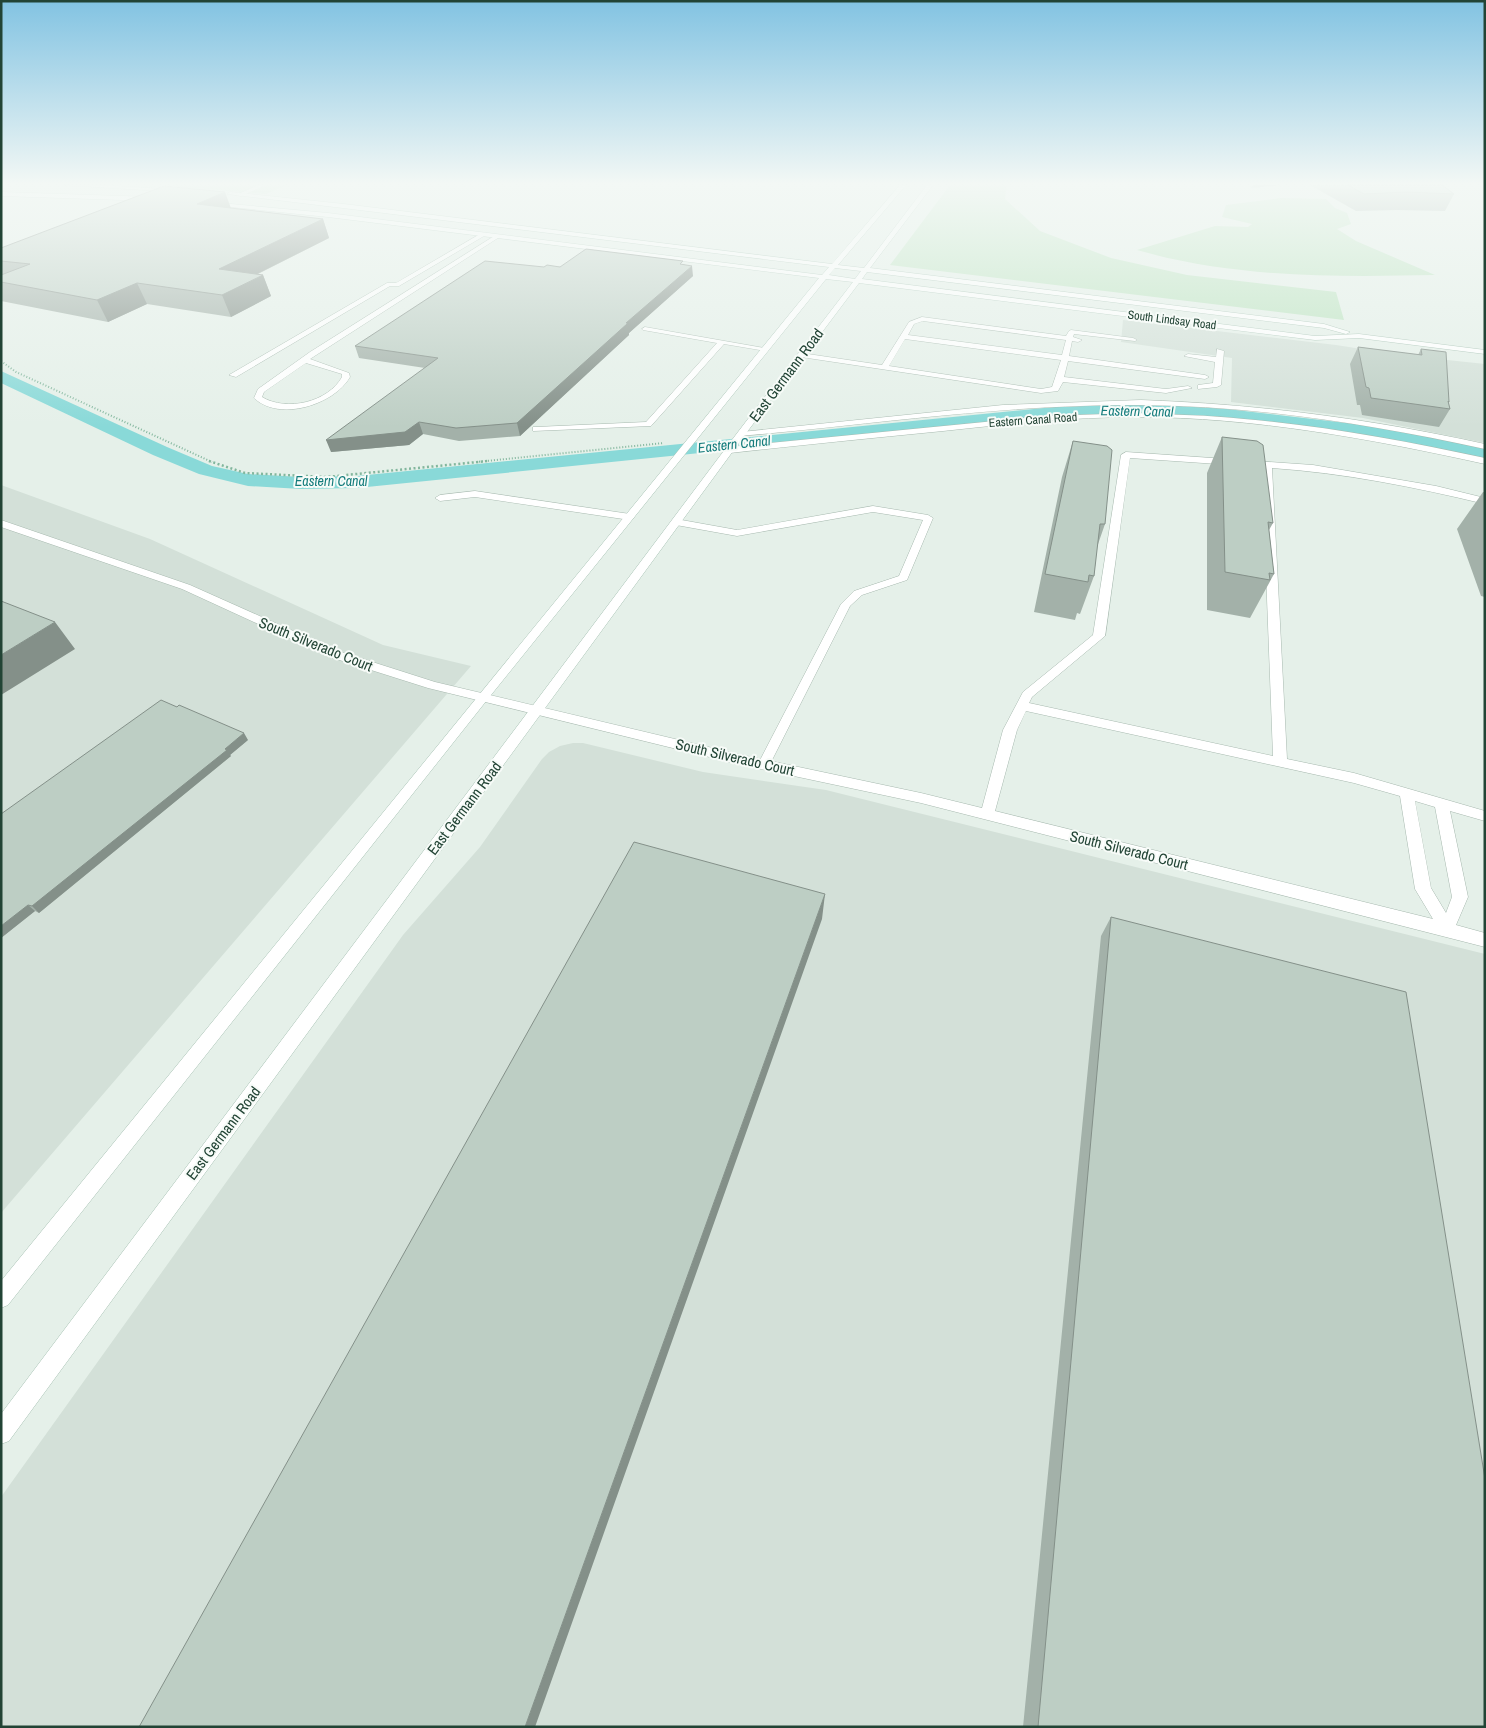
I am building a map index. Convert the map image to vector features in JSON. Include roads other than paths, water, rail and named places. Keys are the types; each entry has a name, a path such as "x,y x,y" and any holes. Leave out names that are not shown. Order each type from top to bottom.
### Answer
{"main road":[{"name":"South Lindsay Road","path":"734,266 1315,338 1359,336"},
{"name":"South Lindsay Road","path":"834,266 1324,326 1359,336 1485,352"},
{"name":"East Germann Road","path":"1,1298 483,698 834,266"},
{"name":"East Germann Road","path":"1,1433 741,434 869,266"},
{"path":"987,815 1010,730 1027,695 1099,636 1126,455 1313,468 1436,489 1485,501"},
{"path":"1268,465 1280,762"},
{"name":"South Silverado Court","path":"1,523 186,588 334,654 432,685 764,764 921,798 1485,940"},
{"path":"1023,706 1354,778 1485,816"},
{"path":"1406,792 1423,889 1447,929"},
{"path":"1441,802 1460,897 1447,929"}],"lane":[{"path":"233,375 389,284 397,285 430,266"},
{"path":"305,360 345,373 344,383 335,392 299,406 274,406 263,403 258,398 261,391 305,360 452,266"},
{"path":"884,368 911,322 922,319 939,327 1016,338 1036,340 1069,339 1098,343"},
{"path":"932,340 939,327"},
{"path":"645,329 766,349"},
{"path":"952,343 959,330"},
{"path":"971,346 978,332"},
{"path":"801,355 1041,392 1055,389 1060,379 1071,332 1133,340"},
{"path":"992,349 998,335"},
{"path":"902,336 1205,377"},
{"path":"1012,351 1016,338"},
{"path":"1032,354 1036,340"},
{"path":"536,429 648,424 722,342"},
{"path":"1201,387 1217,386 1220,351"},
{"path":"1188,356 1219,360"},
{"path":"1166,391 1181,374"},
{"path":"1060,379 1166,391 1188,388"},
{"path":"741,434 1038,405 1139,402 1197,404 1322,416 1485,447"},
{"name":"Eastern Canal Road","path":"730,450 1046,418 1138,415 1304,428 1420,447 1485,461"},
{"path":"440,498 475,494 630,517"},
{"path":"676,522 737,533 873,509 928,518 903,578 858,593 846,604 764,764"}],"waterway":[{"name":"Eastern Canal","path":"1,376 160,451 206,470 248,480 301,483 357,482 1054,412 1146,409 1227,414 1389,434 1485,454"}]}
